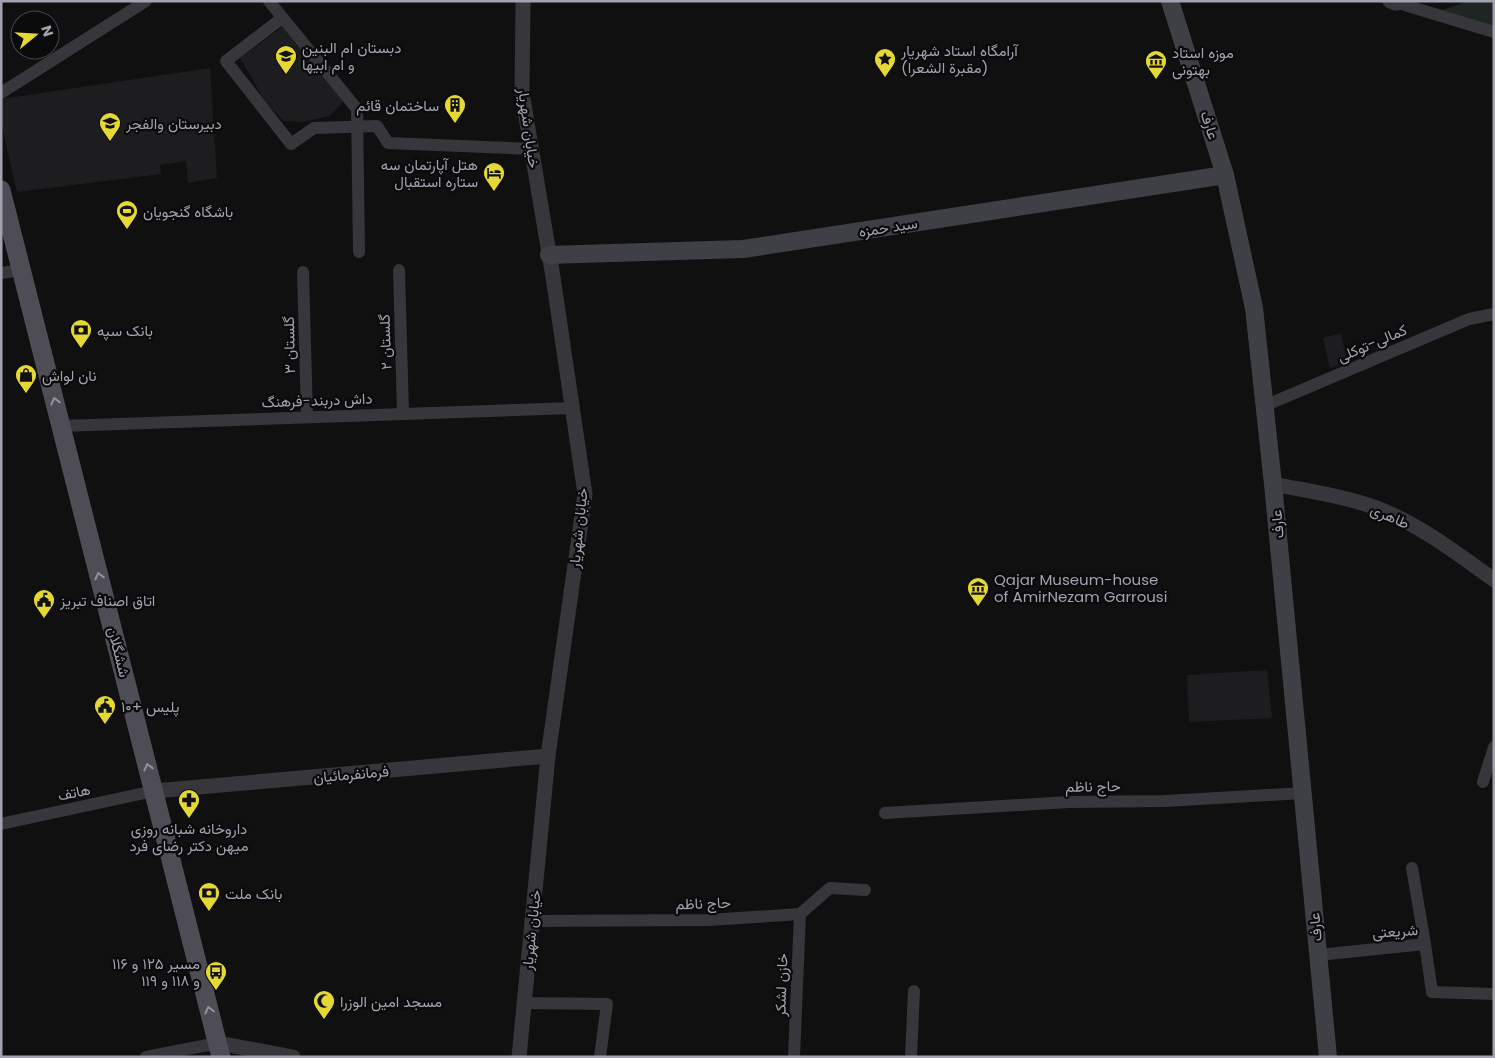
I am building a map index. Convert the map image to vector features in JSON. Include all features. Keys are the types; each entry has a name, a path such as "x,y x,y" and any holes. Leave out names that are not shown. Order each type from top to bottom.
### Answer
{"main road":[{"name":"عارف","path":"1170,1 1226,175 1254,308 1273,484 1328,1057"},
{"name":"سید حمزه","path":"549,255 743,249 1226,175"},
{"name":"ششگلان","path":"1,190 219,1050"}],"street":[{"path":"1,93 146,1"},
{"path":"269,1 357,110 359,252"},
{"name":"خیابان شهریار","path":"518,1057 548,756 585,494 574,408 522,93 523,1"},
{"path":"1398,2 1494,32"},
{"path":"282,18 226,61 291,144 314,128 377,126 388,143 531,149"},
{"path":"1,273 22,270"},
{"name":"گلستان ۲","path":"400,270 404,413"},
{"name":"گلستان ۳","path":"303,272 307,416"},
{"name":"کمالی-توکلی","path":"1264,406 1469,319 1494,314"},
{"name":"داش دربند-فرهنگ","path":"61,426 574,408"},
{"name":"طاهری","path":"1273,484 1337,497 1377,508 1419,528 1494,580"},
{"path":"1482,782 1494,747"},
{"name":"فرمانفرمائیان","path":"154,791 548,756"},
{"name":"هاتف","path":"1,824 154,791"},
{"name":"حاج ناظم","path":"885,813 1069,802 1166,801 1303,794"},
{"path":"1412,868 1425,944"},
{"path":"800,914 830,888 865,890"},
{"name":"حاج ناظم","path":"532,921 709,920 800,914"},
{"name":"خازن لشکر","path":"794,1057 800,914"},
{"name":"شریعتی","path":"1318,954 1425,944 1432,992 1494,994"},
{"path":"911,1057 914,991"},
{"path":"524,1003 607,1004 600,1057"},
{"path":"146,1057 219,1050 293,1057"}],"shaded area":[{"path":"1469,1 1494,1 1494,29 1440,11"},
{"name":"دبستان ام البنین و ام ابیها","path":"282,27 344,101 329,116 303,122 284,121 266,103 240,58"},
{"name":"دبیرستان والفجر","path":"210,68 217,178 188,183 186,161 160,165 161,174 17,192 1,123 1,99"},
{"path":"1341,333 1347,362 1330,368 1323,338"},
{"path":"1267,670 1272,718 1189,722 1187,675"}],"place":[{"name":"دبستان ام البنین و ام ابیها","path":"286,75"},
{"name":"آرامگاه استاد شهریار (مقبرة الشعرا)","path":"885,78"},
{"name":"موزه استاد بهتونی","path":"1156,80"},
{"name":"ساختمان قائم","path":"455,124"},
{"name":"دبیرستان والفجر","path":"110,142"},
{"name":"هتل آپارتمان سه ستاره استقبال","path":"494,192"},
{"name":"باشگاه گنجویان","path":"127,230"},
{"name":"بانک سپه","path":"81,349"},
{"name":"نان لواش","path":"26,394"},
{"name":"Qajar Museum-house of AmirNezam Garrousi","path":"978,607"},
{"name":"اتاق اصناف تبریز","path":"44,619"},
{"name":"پلیس +۱۰","path":"105,725"},
{"name":"داروخانه شبانه روزی میهن دکتر رضای فرد","path":"189,819"},
{"name":"بانک ملت","path":"209,912"},
{"name":"مسیر ۱۲۵ و ۱۱۶ و ۱۱۸ و ۱۱۹","path":"216,991"},
{"name":"مسجد امین الوزرا","path":"324,1020"}]}
